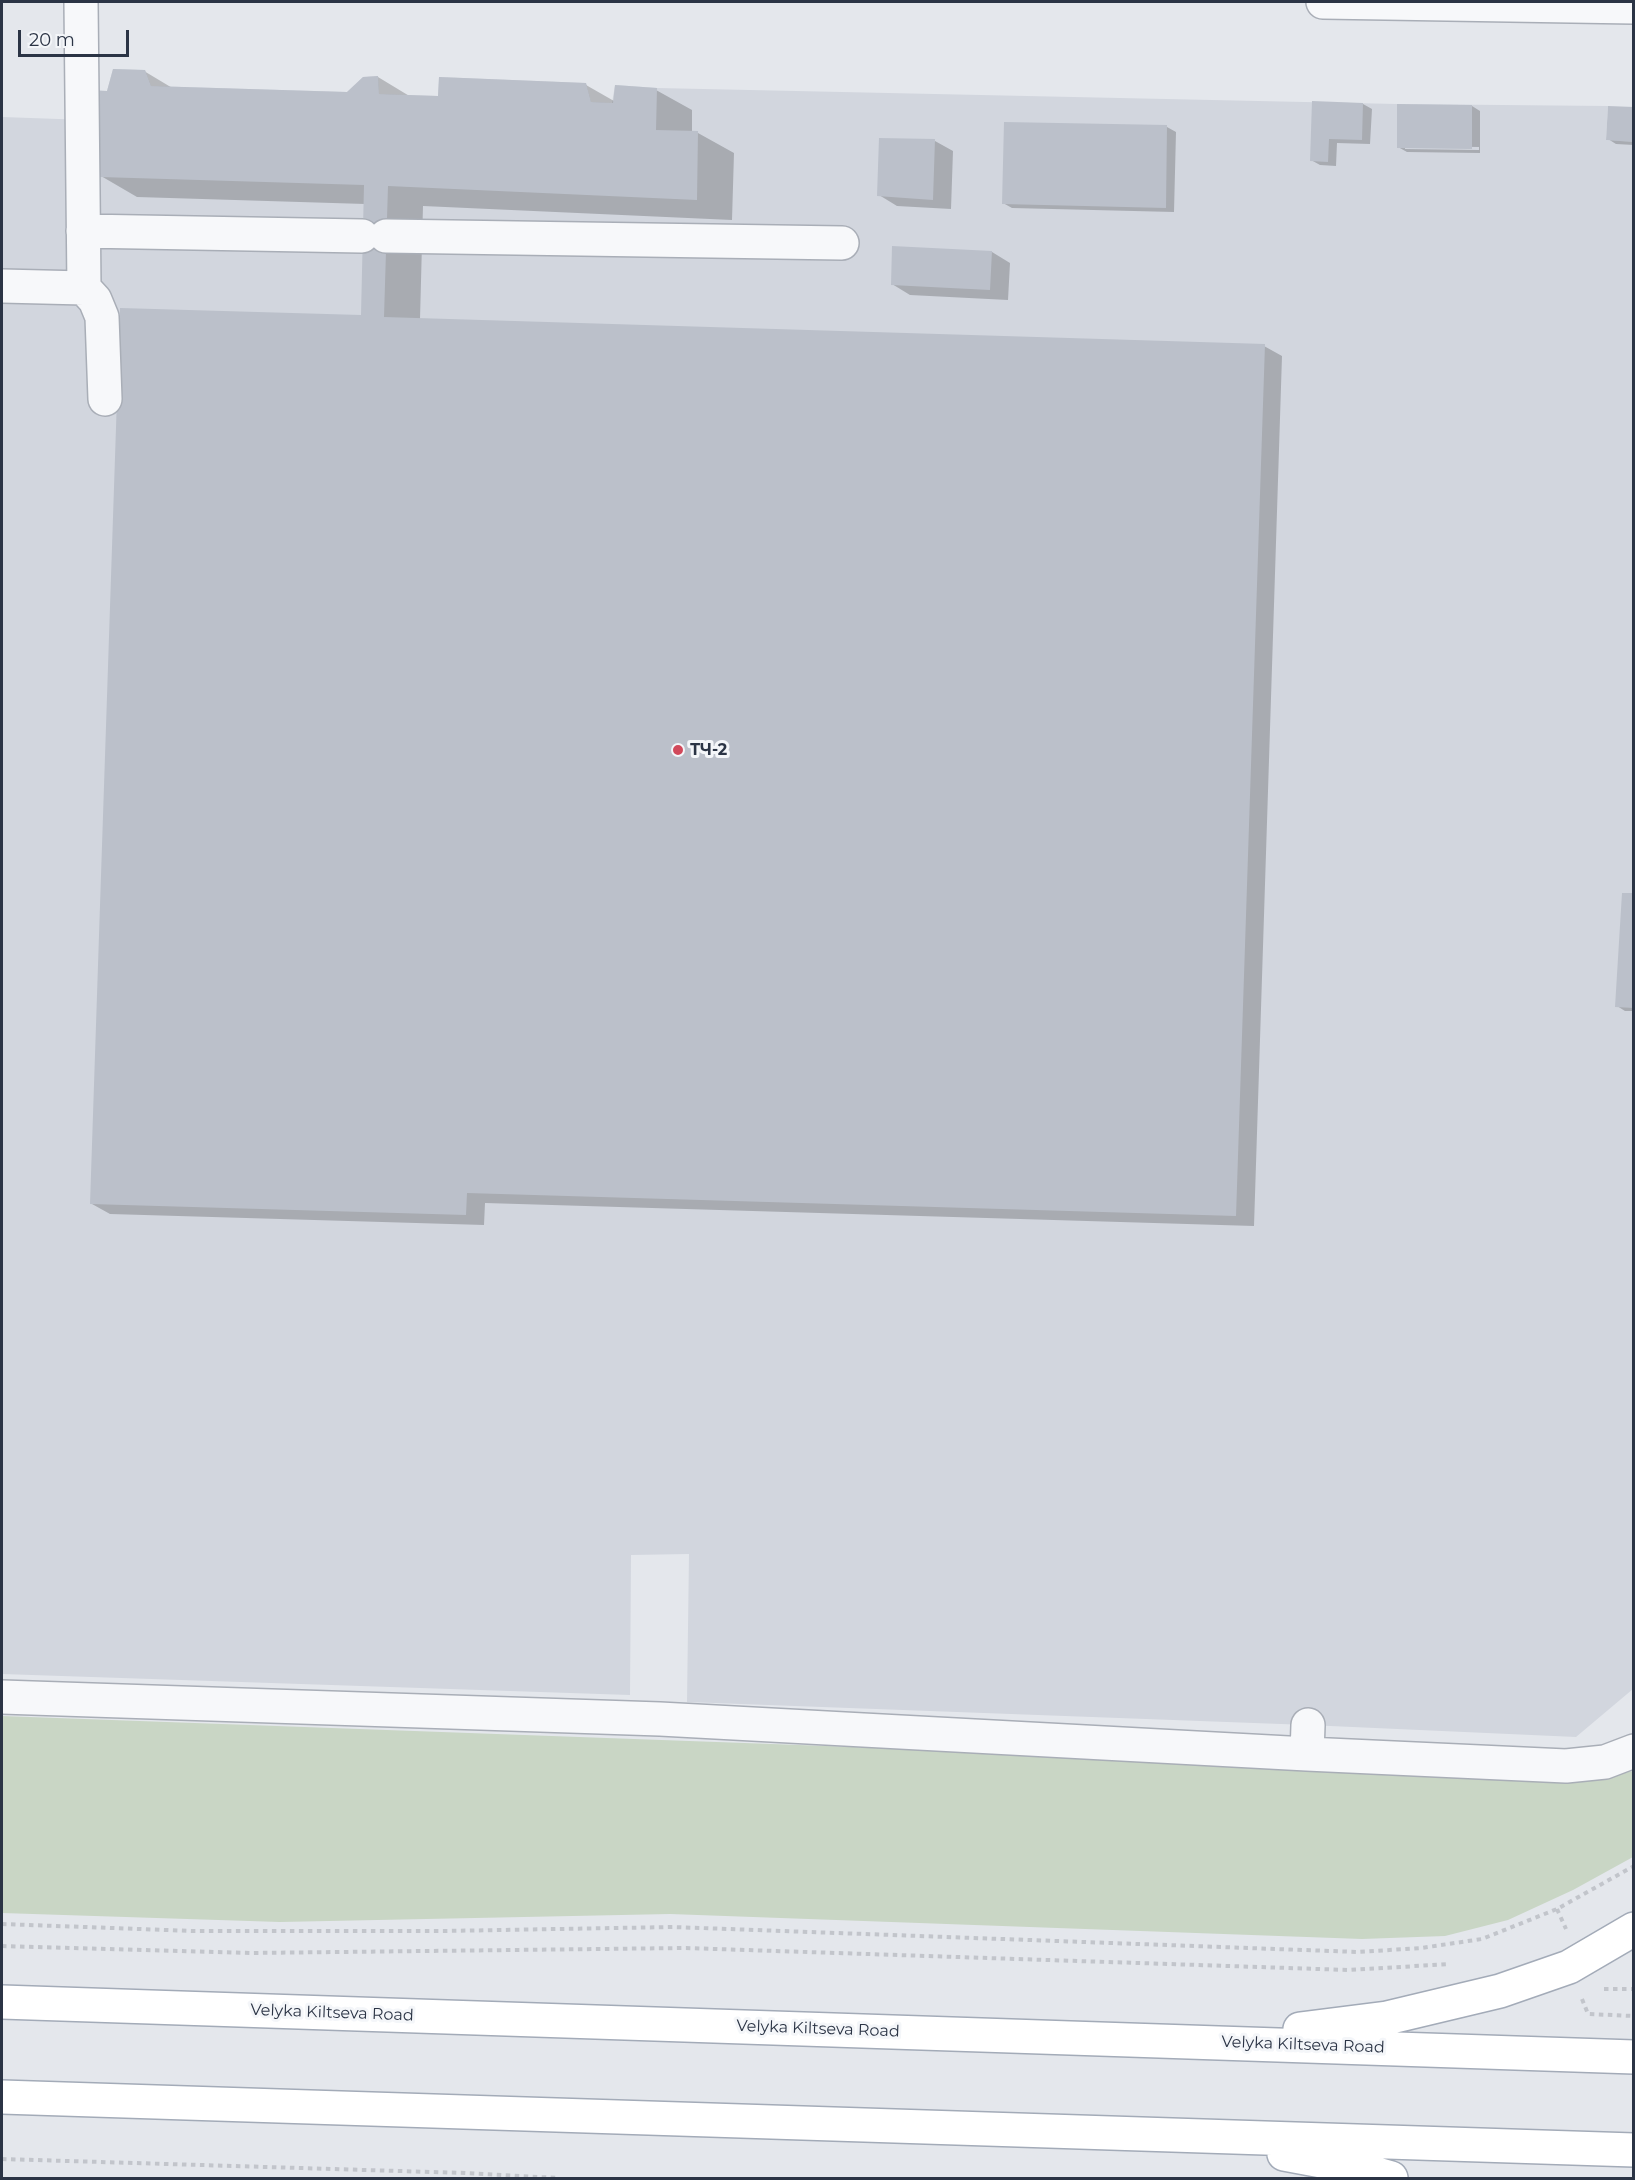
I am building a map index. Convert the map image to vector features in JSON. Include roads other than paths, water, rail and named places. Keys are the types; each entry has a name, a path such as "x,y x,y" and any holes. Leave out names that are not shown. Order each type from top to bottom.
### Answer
{"main road":[{"path":"1196,2042 1387,2018 1500,1991 1569,1967 1634,1929"},
{"name":"Velyka Kiltseva Road","path":"2,2002 1634,2057"},
{"path":"2,2097 1634,2150"},
{"path":"1179,2134 1348,2166 1391,2178"}],"street":[{"path":"81,2 84,288 94,300 102,317 105,399"},
{"path":"1323,2 1634,7"},
{"path":"83,231 842,243"},
{"path":"2,286 84,288"},
{"path":"2,1697 1307,1740 1566,1766 1605,1762 1634,1751"}],"place":[{"name":"ТЧ-2","path":"678,750"}]}
